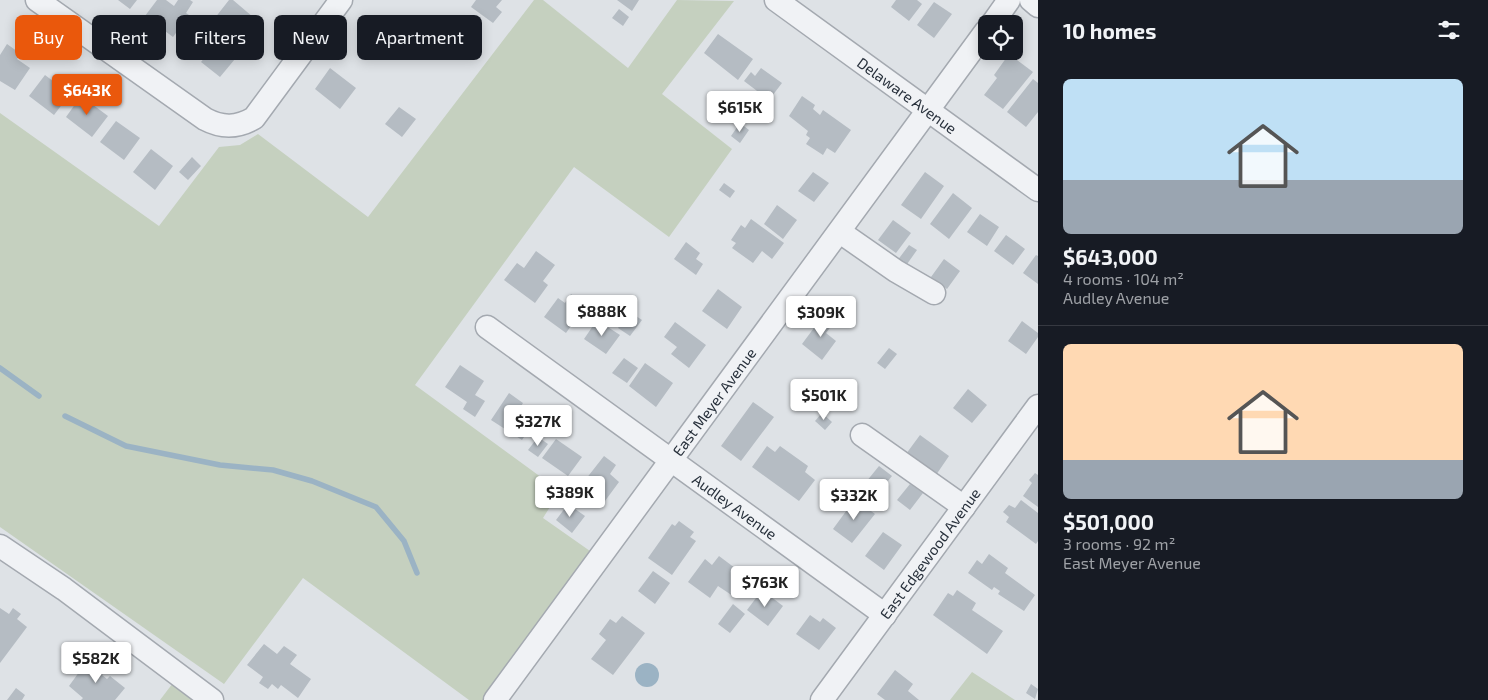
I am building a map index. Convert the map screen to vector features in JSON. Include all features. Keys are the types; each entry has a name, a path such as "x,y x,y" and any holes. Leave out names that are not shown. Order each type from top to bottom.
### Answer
{"street":[{"path":"37,0 204,119 224,126 240,124 254,118 341,0"},
{"name":"Delaware Avenue","path":"776,0 1038,190"},
{"path":"998,15 1009,0"},
{"path":"1031,0 1038,6"},
{"name":"East Meyer Avenue","path":"494,700 978,43"},
{"path":"840,232 896,271 934,293"},
{"name":"Audley Avenue","path":"487,327 885,615"},
{"name":"East Edgewood Avenue","path":"822,700 1038,406"},
{"path":"862,436 964,507"},
{"path":"0,546 64,589 212,700"}],"green space":[{"path":"534,0 543,0 628,68 677,0 734,1 662,94 732,149 669,237 574,167 415,385 560,491 543,518 600,558 494,700 469,700 303,578 224,684 0,527 0,113 159,226 219,147 240,145 258,134 368,217"},
{"path":"972,672 1015,700 950,700"},
{"path":"176,679 205,700 160,700"}],"water":[{"path":"647,663 656,666 659,675 656,684 647,687 638,684 635,675 638,666"}],"building":[{"path":"118,0 137,0 130,9"},
{"path":"157,0 166,0 174,6 178,0 190,0 193,2 186,13 189,15 176,15 176,33 173,37 166,32 166,15 146,15"},
{"path":"229,0 233,0 251,15 217,15"},
{"path":"476,0 502,0 496,7 502,12 493,23 471,7"},
{"path":"617,0 639,0 632,11"},
{"path":"896,0 917,0 922,4 909,21 891,7"},
{"path":"934,2 952,14 934,38 917,25"},
{"path":"619,9 629,17 623,26 612,18"},
{"path":"718,34 753,59 738,80 704,53"},
{"path":"7,44 15,50 15,60 18,60 30,68 15,90 0,81 0,55"},
{"path":"203,60 234,60 220,77 201,62"},
{"path":"1005,60 1017,60 1033,72 1003,109 984,95 997,78 994,75"},
{"path":"330,68 356,88 340,109 315,89"},
{"path":"761,68 782,83 769,100 744,81 751,72 755,76"},
{"path":"45,75 70,94 54,115 29,96"},
{"path":"1033,79 1038,83 1038,112 1026,127 1007,112"},
{"path":"81,96 108,116 92,137 66,117"},
{"path":"802,96 815,105 813,109 820,115 823,110 851,130 835,153 827,148 823,155 806,144 810,138 806,135 808,131 789,116"},
{"path":"399,107 416,119 402,137 385,124"},
{"path":"116,121 140,138 124,160 100,142"},
{"path":"740,123 749,130 740,143 731,136"},
{"path":"151,149 173,166 155,190 133,172"},
{"path":"192,157 201,166 188,180 179,172"},
{"path":"813,172 829,183 814,202 798,191"},
{"path":"925,172 944,186 921,219 901,205"},
{"path":"724,183 735,191 730,198 719,190"},
{"path":"953,193 972,208 949,239 930,224"},
{"path":"777,205 797,220 783,239 764,224"},
{"path":"980,214 999,227 987,246 967,232"},
{"path":"751,219 784,243 772,259 762,251 753,263 732,248 736,243 731,240 741,225 745,228"},
{"path":"893,220 911,233 896,253 878,240"},
{"path":"1006,235 1025,249 1013,265 994,251"},
{"path":"686,242 700,253 696,259 703,264 696,275 674,259"},
{"path":"909,245 917,250 905,267 897,261"},
{"path":"536,251 555,265 543,281 548,285 535,303 504,280 517,263 524,268"},
{"path":"1036,255 1038,256 1038,284 1023,273"},
{"path":"944,259 960,271 947,289 931,277"},
{"path":"718,289 742,307 727,329 702,311"},
{"path":"571,294 586,305 566,333 544,317 558,298 565,303"},
{"path":"630,312 642,320 630,336 618,328"},
{"path":"825,313 835,321 826,333 836,341 822,360 802,344"},
{"path":"597,320 620,335 606,354 584,339"},
{"path":"1022,321 1038,333 1038,337 1026,354 1008,341"},
{"path":"675,322 706,345 689,368 671,354 677,347 664,337"},
{"path":"889,348 897,354 885,369 877,363"},
{"path":"624,358 638,368 627,383 612,373"},
{"path":"645,363 673,383 656,407 629,386"},
{"path":"460,365 484,381 475,395 485,401 475,417 463,409 467,402 445,387"},
{"path":"968,389 987,405 972,423 953,408"},
{"path":"509,393 523,403 520,408 536,419 522,440 491,420"},
{"path":"753,402 774,417 741,461 721,446"},
{"path":"822,413 832,422 825,430 815,421"},
{"path":"920,435 949,456 936,475 906,454"},
{"path":"538,437 548,444 538,457 528,450"},
{"path":"556,439 582,457 568,476 542,458"},
{"path":"767,446 775,452 780,446 808,466 805,472 815,480 799,501 752,467"},
{"path":"604,456 616,465 610,474 619,482 605,501 582,484"},
{"path":"879,466 892,476 879,492 866,482"},
{"path":"1035,473 1038,475 1038,507 1023,496 1032,483 1029,480"},
{"path":"910,484 923,493 910,510 897,500"},
{"path":"855,499 875,514 852,543 833,529"},
{"path":"1021,500 1038,513 1038,541 1036,544 1006,522 1009,517 1003,512 1009,505 1015,508"},
{"path":"568,504 585,516 572,533 556,520"},
{"path":"679,521 694,532 690,537 696,541 672,575 648,558 672,524 675,526"},
{"path":"883,532 902,545 884,570 865,556"},
{"path":"989,554 1008,568 1005,573 1035,595 1024,611 998,594 1000,591 994,587 992,590 968,573 977,560 982,564"},
{"path":"719,556 747,577 733,596 718,586 710,598 688,582 705,559 712,565"},
{"path":"653,571 670,583 655,604 638,591"},
{"path":"762,590 783,606 768,626 747,610"},
{"path":"957,590 976,603 972,610 1003,631 987,654 933,615 948,593 953,596"},
{"path":"733,604 745,614 730,633 718,624"},
{"path":"0,608 9,614 13,608 21,614 17,619 27,627 0,663"},
{"path":"810,615 820,622 823,618 836,628 819,650 796,634"},
{"path":"622,616 645,633 613,675 591,659 606,640 599,634 610,619 616,623"},
{"path":"264,644 277,654 284,646 297,655 290,664 311,679 298,698 281,685 278,689 272,684 268,689 259,683 263,677 247,665"},
{"path":"90,657 106,670 102,675 107,679 110,676 125,688 115,700 81,700 83,698 69,686"},
{"path":"895,670 913,684 908,691 919,700 885,700 877,694"},
{"path":"1031,684 1038,689 1035,699 1026,693"},
{"path":"16,688 25,695 22,700 7,700"}],"waterway":[{"path":"0,368 39,396"},
{"path":"65,416 126,446 220,465 273,470 312,481 376,507 404,541 417,573"}]}
